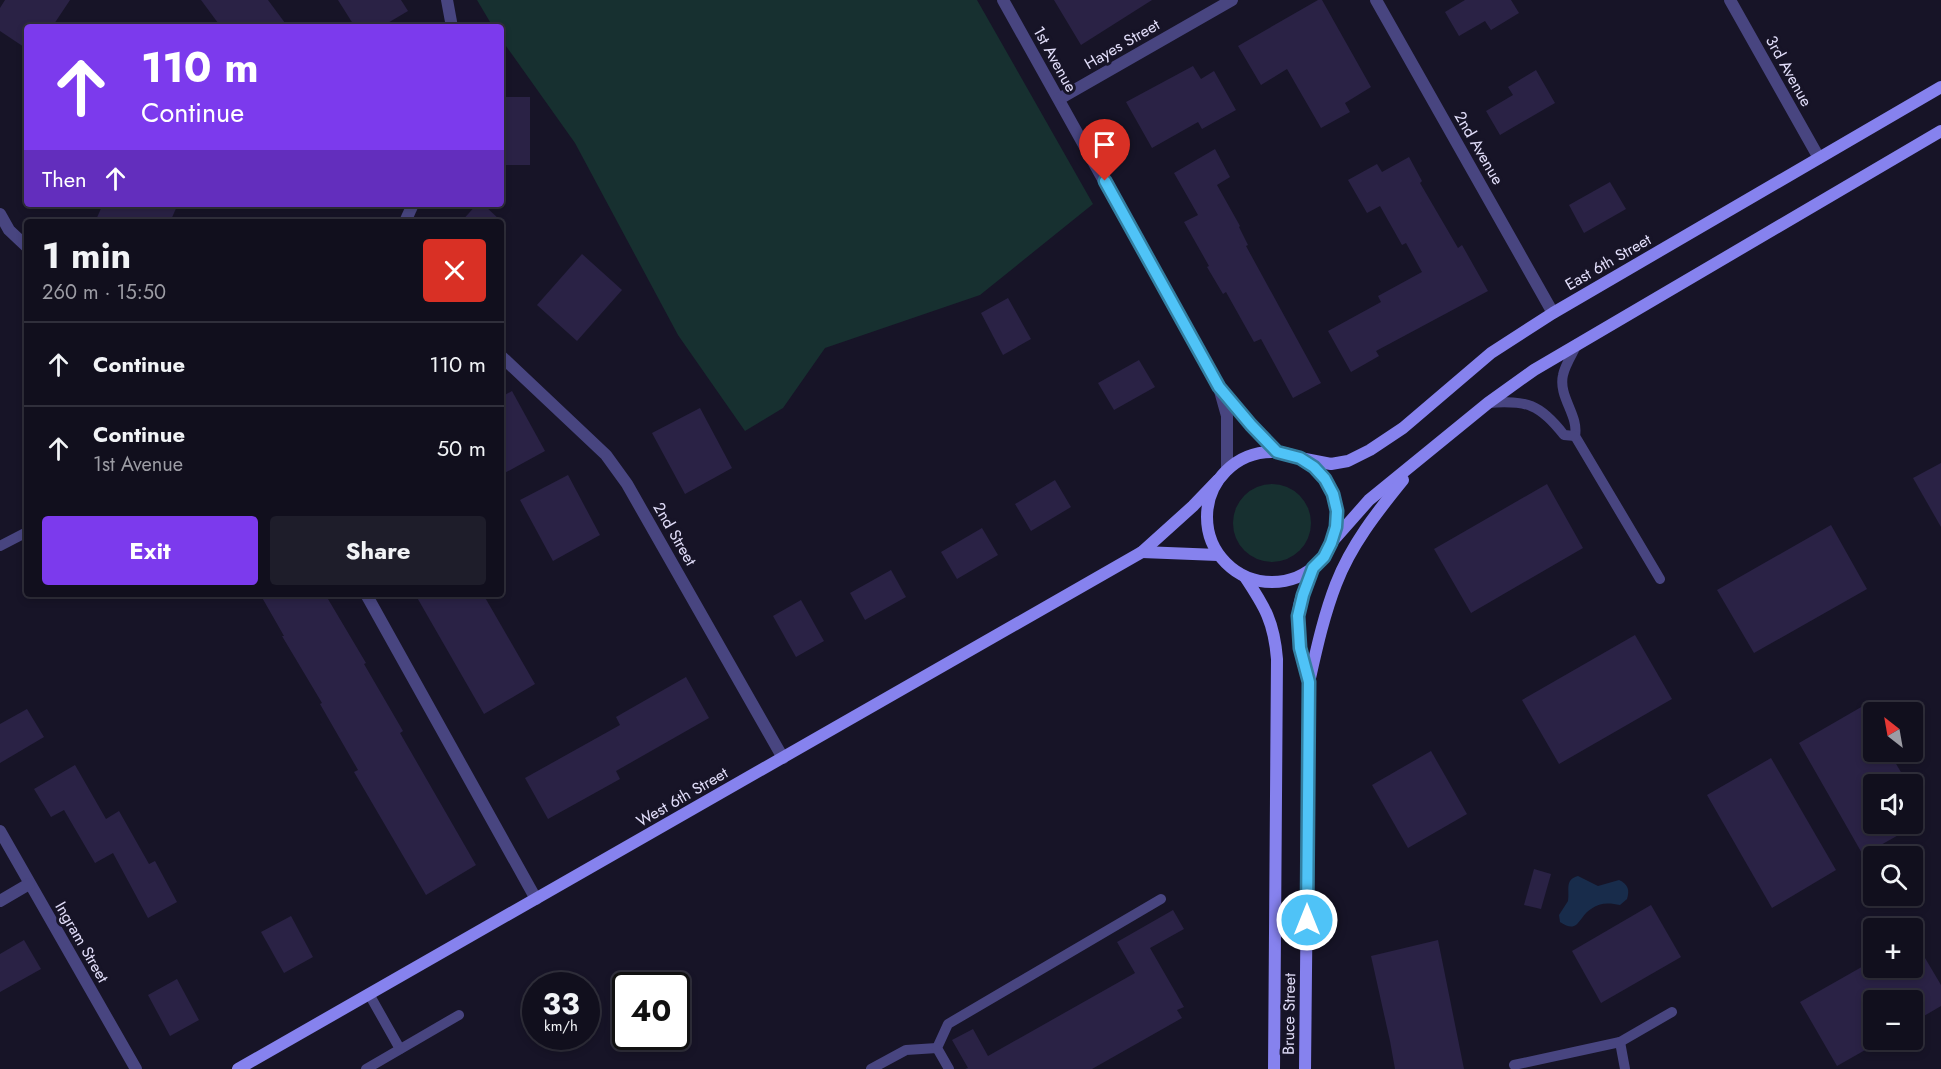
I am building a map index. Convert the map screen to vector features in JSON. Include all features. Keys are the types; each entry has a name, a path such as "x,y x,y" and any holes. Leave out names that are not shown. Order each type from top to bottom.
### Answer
{"street":[{"path":"447,0 451,24"},
{"name":"1st Avenue","path":"1003,0 1219,387 1277,452"},
{"name":"Hayes Street","path":"1059,99 1232,0"},
{"name":"2nd Avenue","path":"1376,0 1553,313"},
{"name":"3rd Avenue","path":"1730,0 1819,158"},
{"name":"East 6th Street","path":"1300,458 1331,464 1348,461 1370,450 1403,429 1491,353 1553,313 1941,87"},
{"path":"1331,543 1369,500 1488,403 1534,370 1941,131"},
{"path":"0,214 9,230 24,244"},
{"name":"2nd Street","path":"504,359 606,455 627,484 783,758"},
{"name":"1st Avenue","path":"1219,387 1227,416 1227,470"},
{"path":"1277,452 1300,458 1314,467 1325,479 1333,494 1337,511 1336,527 1331,543 1324,557 1313,568 1297,577 1280,581 1262,581 1245,577 1230,568 1218,555 1209,537 1206,518 1209,498 1218,480 1241,459 1259,453 1277,452"},
{"path":"1309,682 1323,623 1336,584 1349,556 1379,509 1417,463"},
{"name":"West 6th Street","path":"237,1069 1142,552 1218,480"},
{"path":"1142,552 1218,555"},
{"name":"Bruce Street","path":"1305,1069 1309,682 1300,648 1298,616 1313,568"},
{"name":"Bruce Street","path":"1245,577 1270,619 1275,636 1277,659 1274,1069"},
{"path":"368,597 537,898"},
{"name":"Ingram Street","path":"0,831 136,1069"},
{"path":"0,901 29,884"}],"lane":[{"path":"1577,344 1562,375 1565,400 1576,428 1575,436 1660,579"},
{"path":"1488,403 1516,401 1539,409 1555,423 1564,435 1575,436"},
{"path":"0,546 24,534"},
{"path":"937,1048 948,1024 1161,899"},
{"path":"369,994 400,1049"},
{"path":"1514,1065 1620,1042 1672,1012"},
{"path":"366,1069 459,1015"},
{"path":"1620,1042 1625,1069"},
{"path":"871,1069 906,1050 937,1048"},
{"path":"937,1048 949,1069"}],"green space":[{"path":"477,0 977,0 1093,204 980,295 825,348 783,408 745,431 678,335 575,143 504,43 504,24 491,24"},
{"path":"1272,484 1287,487 1299,496 1308,508 1311,523 1308,538 1299,550 1287,559 1272,562 1257,559 1245,550 1236,538 1233,523 1236,508 1245,496 1257,487"}],"water":[{"path":"1578,876 1598,886 1619,880 1628,888 1627,899 1620,905 1598,905 1587,912 1575,926 1566,926 1560,922 1559,915 1568,901 1569,883"}],"building":[{"path":"5,0 70,0 54,24 24,24 24,47 0,31 0,8"},
{"path":"201,0 268,0 286,24 219,24"},
{"path":"338,0 401,0 408,11 386,24 353,24"},
{"path":"1054,0 1152,0 1081,45"},
{"path":"1318,0 1322,0 1371,87 1345,103 1350,112 1321,128 1287,69 1261,85 1238,46"},
{"path":"1465,0 1511,0 1519,13 1491,30 1485,21 1459,36 1445,12"},
{"path":"1193,66 1201,79 1214,71 1236,110 1202,129 1198,122 1152,148 1126,102"},
{"path":"1536,70 1555,103 1500,135 1486,111 1513,95 1508,87"},
{"path":"504,97 530,97 530,165 504,165"},
{"path":"1215,149 1230,177 1217,185 1240,226 1248,245 1246,246 1321,383 1293,398 1261,339 1254,342 1226,292 1223,294 1184,222 1198,215 1174,173"},
{"path":"1409,157 1422,181 1420,183 1458,248 1462,245 1488,291 1376,351 1379,356 1351,372 1328,331 1381,302 1378,296 1422,272 1406,243 1402,245 1380,206 1367,213 1348,180 1377,164 1382,172"},
{"path":"1610,182 1626,209 1584,233 1569,205"},
{"path":"102,207 177,207 171,219 96,219"},
{"path":"474,207 486,207 499,219 464,219"},
{"path":"582,254 622,290 577,341 537,305"},
{"path":"1008,298 1031,339 1003,355 981,313"},
{"path":"1139,360 1155,387 1114,410 1098,383"},
{"path":"512,391 545,451 504,473 504,395"},
{"path":"700,408 732,468 685,494 652,433"},
{"path":"1941,463 1941,527 1913,478"},
{"path":"568,475 600,535 553,561 520,500"},
{"path":"1055,480 1071,507 1031,531 1015,504"},
{"path":"1547,484 1583,548 1471,613 1434,549"},
{"path":"1831,525 1867,589 1754,653 1717,590"},
{"path":"982,528 998,555 957,579 941,552"},
{"path":"891,570 906,597 865,620 850,593"},
{"path":"262,597 327,597 403,731 400,733 476,865 426,895 354,772 358,770 282,636 284,636"},
{"path":"417,597 485,597 535,684 484,714"},
{"path":"801,600 824,641 796,657 773,616"},
{"path":"1635,635 1672,699 1559,764 1522,700"},
{"path":"686,677 709,718 616,771 620,779 548,819 525,778 620,725 616,717"},
{"path":"1863,706 1863,762 1895,762 1902,774 1863,774 1863,834 1900,834 1879,846 1863,846 1863,855 1799,743"},
{"path":"27,709 44,737 0,763 0,724"},
{"path":"1431,751 1467,814 1408,848 1372,785"},
{"path":"1771,758 1836,870 1772,908 1707,795"},
{"path":"75,765 106,819 119,811 149,864 155,861 177,902 148,918 113,853 95,863 64,810 51,817 34,789"},
{"path":"1534,869 1551,874 1541,909 1524,905"},
{"path":"1651,905 1681,957 1601,1003 1572,951"},
{"path":"1173,910 1184,929 1150,948 1184,1007 1177,1010 1182,1018 1092,1069 965,1069 968,1068 952,1040 973,1029 988,1056 1135,973 1117,942"},
{"path":"291,916 313,957 284,973 261,932"},
{"path":"24,940 41,969 0,992 0,954"},
{"path":"1438,940 1464,1069 1395,1069 1371,956"},
{"path":"1923,955 1941,985 1941,1006 1923,1017 1923,990 1863,990 1863,1050 1865,1050 1837,1066 1800,1002 1863,966 1863,978 1923,978"},
{"path":"177,979 199,1020 170,1036 148,995"}],"route":[{"path":"1105,181 1219,387 1277,452 1300,458 1314,467 1325,479 1333,494 1337,511 1336,527 1324,557 1313,568 1298,616 1300,648 1309,682 1307,920"}]}
